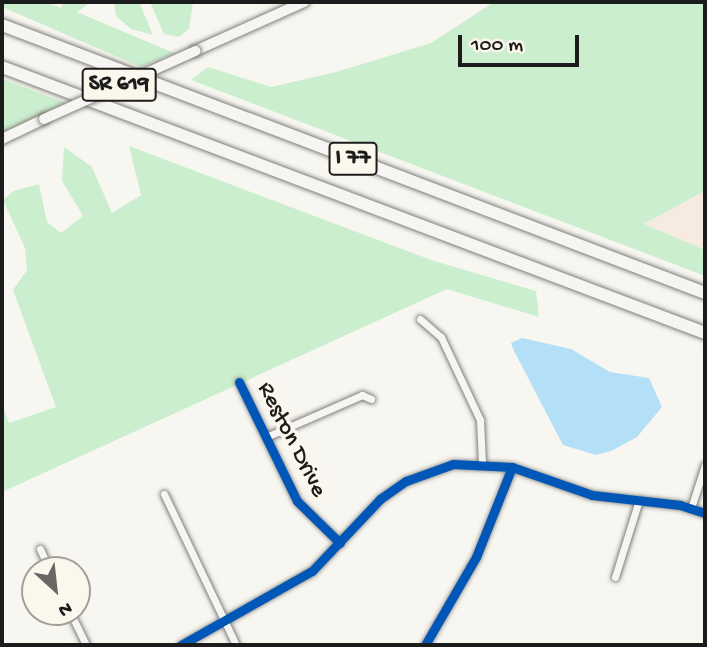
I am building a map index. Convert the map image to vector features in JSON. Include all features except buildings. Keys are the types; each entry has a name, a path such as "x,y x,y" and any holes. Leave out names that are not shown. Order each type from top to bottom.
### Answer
{"highway":[{"name":"I 77","path":"2,25 705,293"},
{"name":"I 77","path":"2,67 705,333"}],"main road":[{"name":"SR 619","path":"2,139 304,2"}],"street":[{"path":"420,319 441,337 480,420 482,463"},
{"name":"Reston Drive","path":"239,382 296,501 340,542"},
{"path":"266,437 362,395 371,399"},
{"path":"181,645 225,624 312,571 405,481 453,464 482,463 512,467 592,495 691,508 705,513"},
{"path":"691,508 705,466"},
{"path":"425,645 476,558 512,467"},
{"path":"164,494 236,645"},
{"path":"615,577 637,522 639,500"},
{"path":"40,550 43,556"},
{"path":"77,626 86,645"}],"shaded area":[{"path":"704,192 705,250 643,225"}],"green space":[{"path":"2,2 46,2 61,8 64,2 91,2 77,12 174,53 141,67 2,7"},
{"path":"114,2 139,2 153,35 131,29 116,16"},
{"path":"150,2 193,2 189,29 179,37 164,34"},
{"path":"494,2 705,2 705,191 644,224 705,250 705,276 191,80 208,67 271,87 336,72 431,43"},
{"path":"2,79 66,103 2,133"},
{"path":"129,146 434,261 536,291 539,317 447,289 2,492 2,404 9,423 56,407 13,290 27,270 25,248 3,200 14,191 39,184 47,222 61,233 83,216 62,181 64,147 92,167 112,213 141,195"}],"water":[{"path":"522,338 571,349 610,372 649,378 662,407 637,437 611,451 596,455 563,445 514,351 511,343"}],"cycle path":[{"path":"239,382 297,501 340,543"},
{"path":"181,645 312,571 380,499 406,481 453,464 512,467 592,495 680,505 705,513"},
{"path":"425,645 476,557 512,467"}]}
